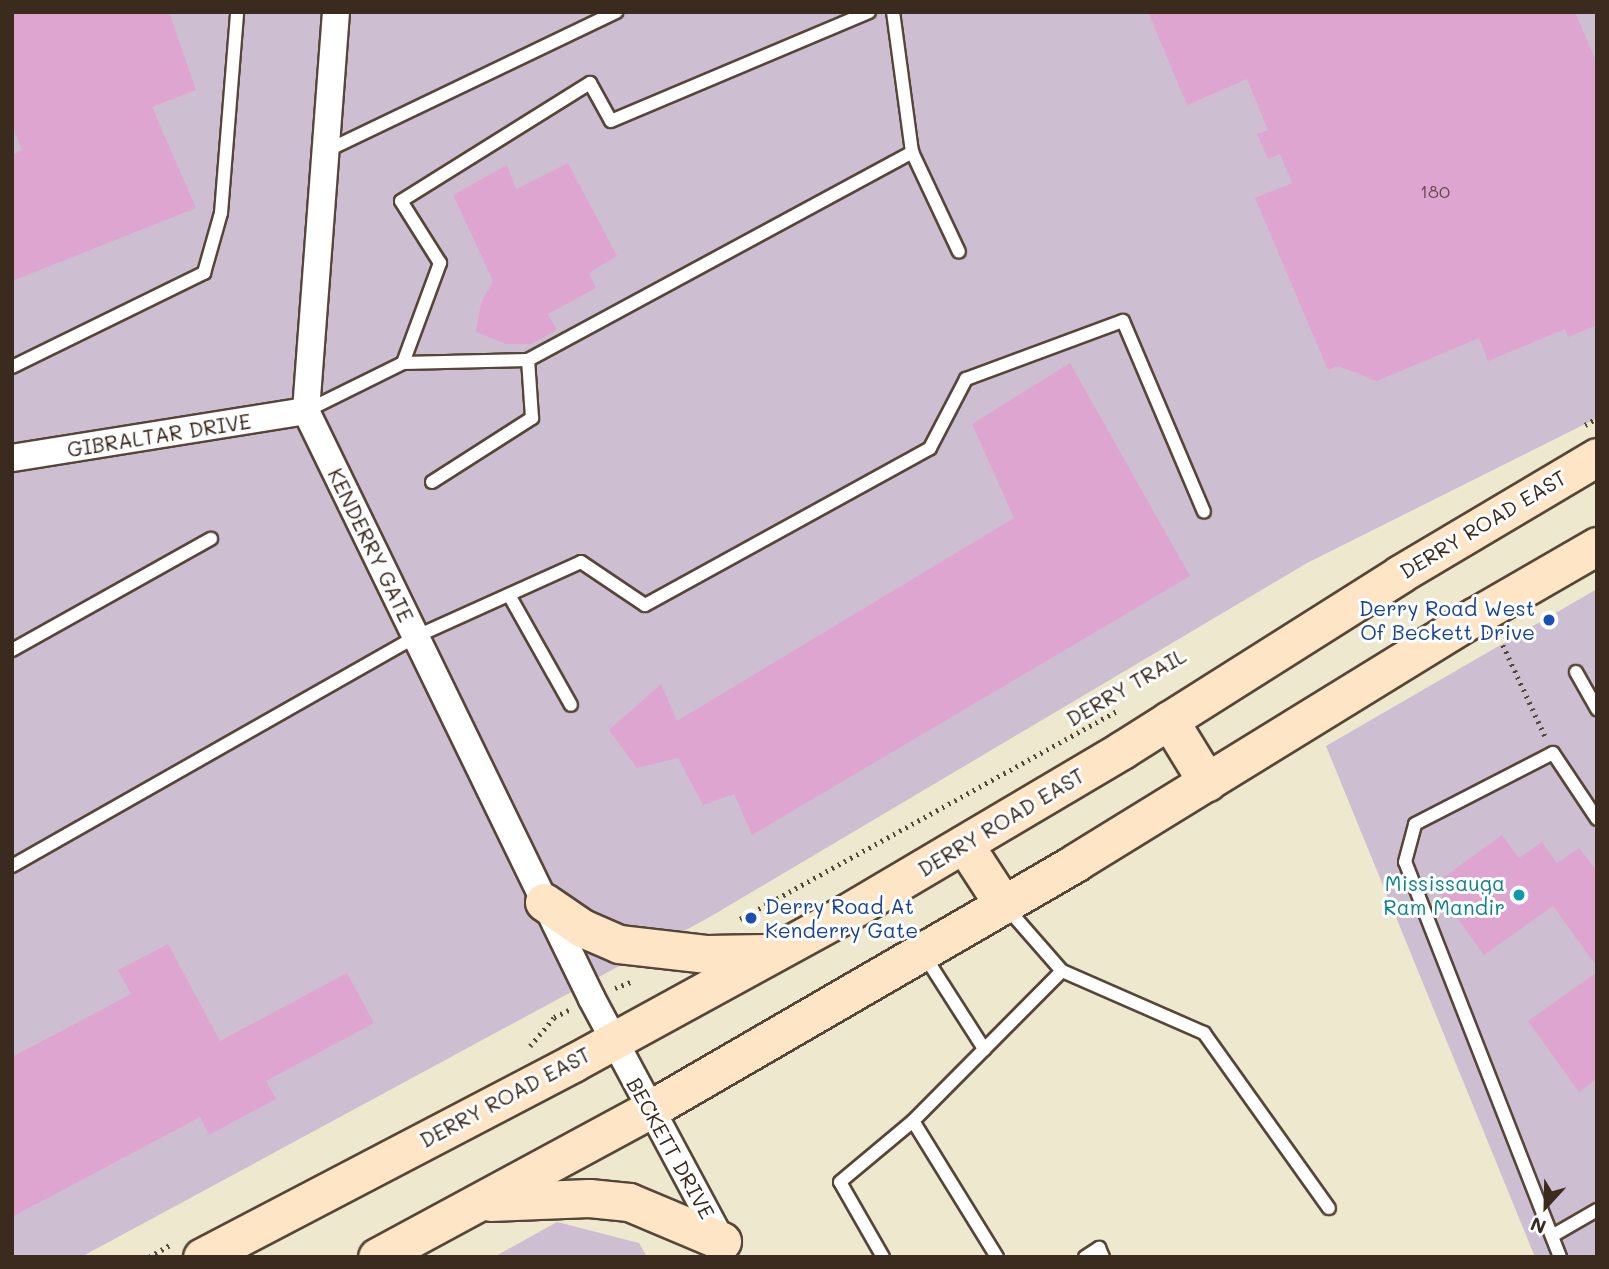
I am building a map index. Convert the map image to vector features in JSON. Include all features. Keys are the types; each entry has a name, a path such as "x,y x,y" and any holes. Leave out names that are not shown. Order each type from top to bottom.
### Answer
{"main road":[{"name":"DERRY ROAD EAST","path":"202,1257 573,1062 845,914 1169,720 1400,574 1585,444"},
{"path":"377,1257 649,1110 1003,904 1597,546"},
{"path":"1169,720 1207,782"},
{"path":"964,844 1003,904"},
{"path":"544,902 582,928 619,944 707,954 769,953"},
{"path":"478,1202 589,1198 629,1202 726,1249"}],"street":[{"path":"306,411 336,12"},
{"name":"GIBRALTAR DRIVE","path":"12,458 306,411"},
{"name":"KENDERRY GATE","path":"306,411 612,1039"},
{"name":"BECKETT DRIVE","path":"612,1039 726,1249"}],"lane":[{"path":"12,367 204,273 220,213 237,12"},
{"path":"326,152 616,12"},
{"path":"403,362 439,263 401,201 590,83 611,121 869,12"},
{"path":"893,12 912,152 960,252"},
{"path":"306,411 403,362 528,360 912,152"},
{"path":"12,866 415,637 581,562 645,605 930,448 965,379 1123,321 1205,512"},
{"path":"432,482 532,418 528,360"},
{"path":"12,650 211,539"},
{"path":"509,595 570,705"},
{"path":"1576,672 1597,709"},
{"path":"1560,1257 1405,862 1415,824 1553,753 1597,819"},
{"path":"1003,904 1062,971 1204,1033 1329,1208"},
{"path":"922,951 984,1049"},
{"path":"883,1257 840,1182 913,1121 1062,971"},
{"path":"913,1121 997,1257"},
{"path":"1552,1236 1597,1210"},
{"path":"1085,1257 1099,1248 1103,1257"}],"path":[{"path":"1585,444 1597,418"},
{"path":"1503,645 1553,753"},
{"name":"DERRY TRAIL","path":"733,923 1127,705"}],"shaded area":[{"path":"12,12 1597,12 1597,418 1307,563 708,918 81,1257 12,1257"},
{"path":"1597,589 1597,1257 1535,1257 1326,746"},
{"path":"557,1222 639,1243 647,1257 494,1257"}],"building":[{"path":"12,12 169,12 196,90 152,107 196,208 12,281 12,155 22,150 12,125"},
{"path":"1148,12 1575,12 1597,63 1597,325 1568,337 1565,329 1488,361 1479,338 1377,381 1338,366 1328,370 1255,198 1292,183 1280,154 1268,159 1257,134 1268,130 1247,79 1187,105"},
{"path":"568,163 617,256 589,273 596,288 548,314 557,330 531,344 506,344 476,332 481,303 493,281 453,195 507,165 516,189"},
{"path":"1070,363 1190,576 752,835 734,794 703,805 678,758 637,768 609,730 661,684 677,721 1014,518 972,424"},
{"name":"Mississauga Ram Mandir","path":"1502,835 1519,858 1542,842 1557,863 1579,848 1597,871 1597,967 1553,906 1484,955 1433,885"},
{"path":"168,944 220,1041 347,973 374,1023 266,1081 276,1099 209,1135 200,1117 12,1217 12,1057 131,994 118,970"},
{"path":"1597,972 1597,1079 1579,1092 1528,1021"}],"place":[{"name":"Derry Road West Of Beckett Drive","path":"1549,620"},
{"name":"Mississauga Ram Mandir","path":"1519,895"},
{"name":"Derry Road At Kenderry Gate","path":"751,918"}]}
